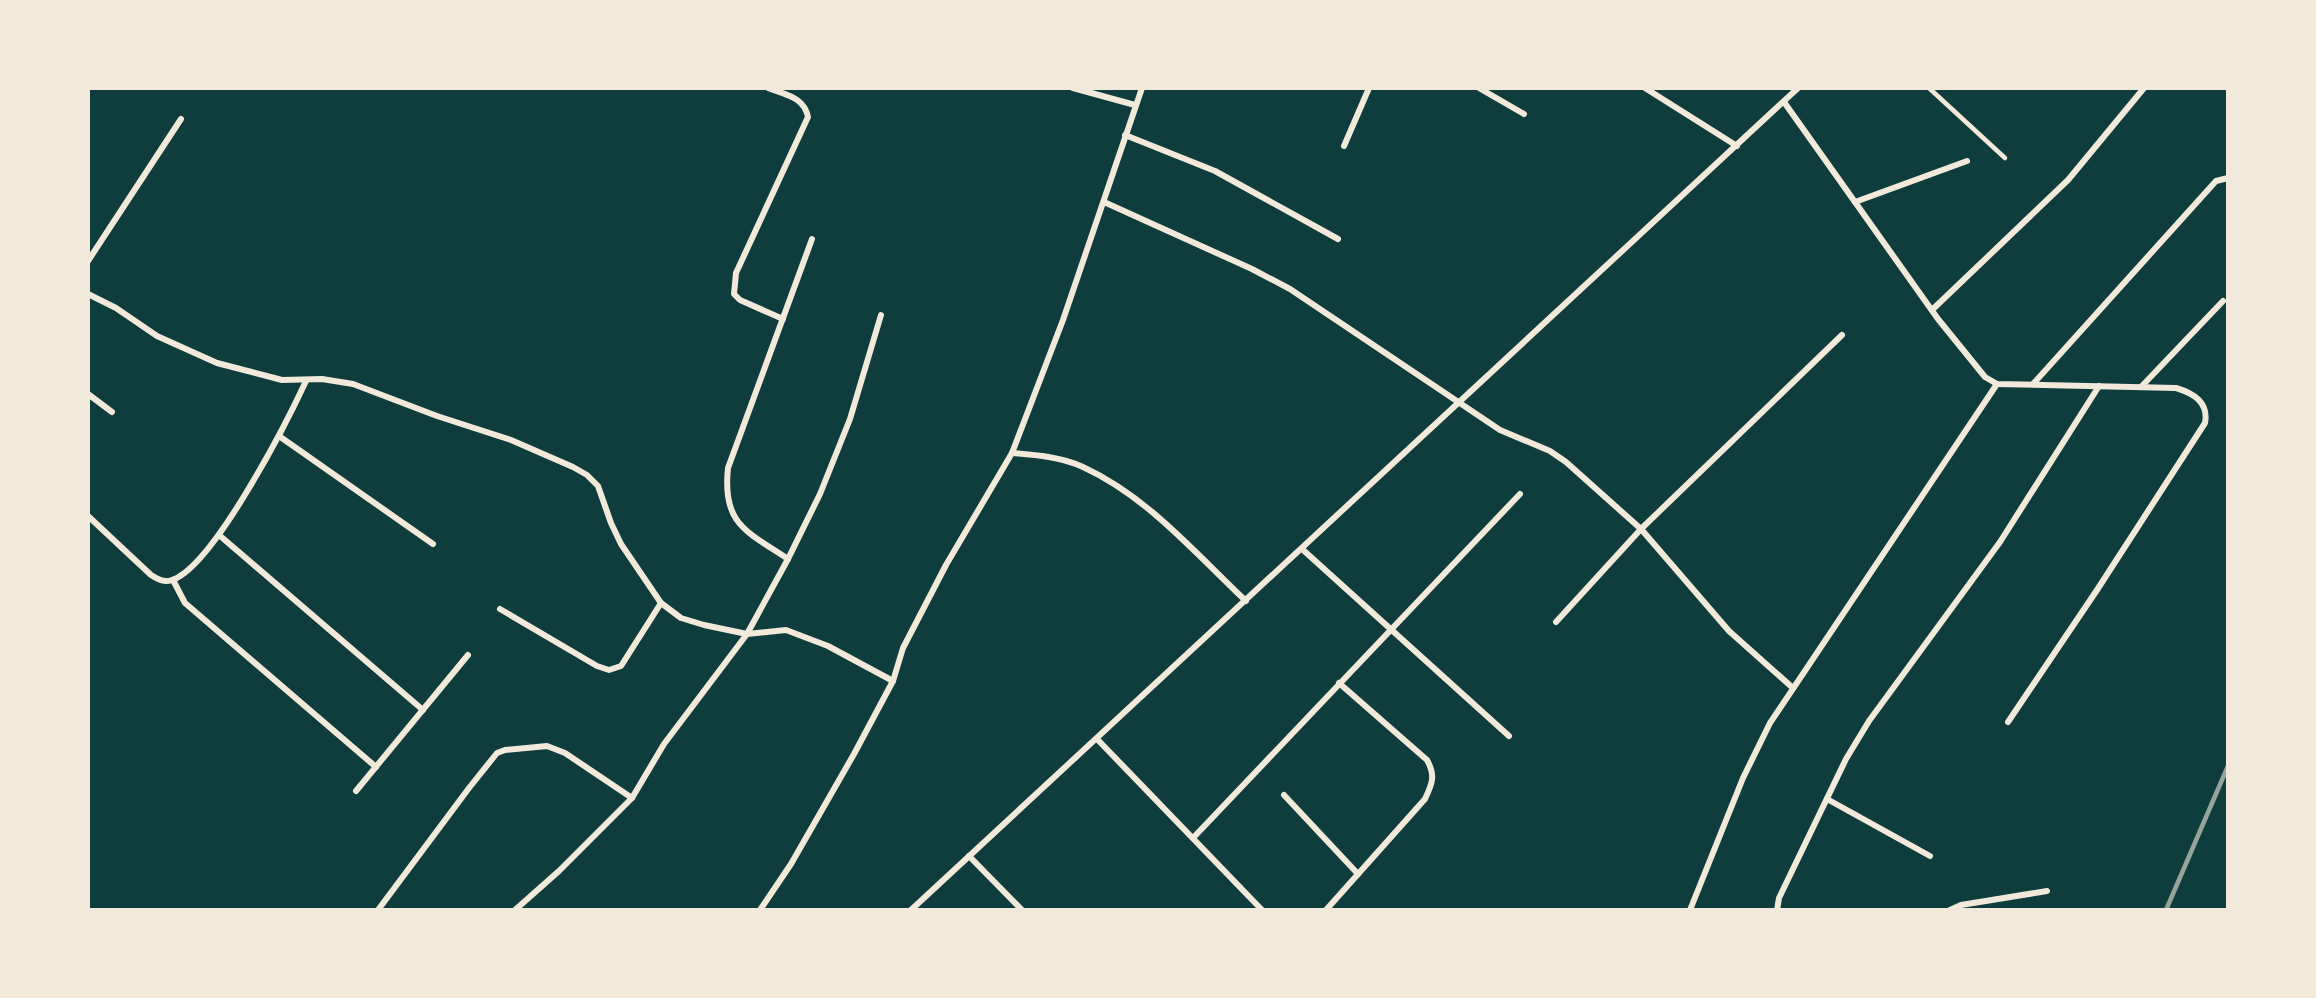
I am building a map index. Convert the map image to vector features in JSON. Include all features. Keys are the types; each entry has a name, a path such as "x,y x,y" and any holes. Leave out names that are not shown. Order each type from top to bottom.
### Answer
{"street":[{"path":"768,88 799,100 806,109 808,117 736,273 734,294 740,300 783,319"},
{"path":"1073,88 1135,105"},
{"path":"760,909 791,864 854,754 893,681 903,648 946,565 1012,453 1064,320 1142,88"},
{"path":"1344,146 1369,88"},
{"path":"1479,88 1524,114"},
{"path":"1645,88 1737,146"},
{"path":"911,909 1097,740 1798,88"},
{"path":"1932,310 2068,180 2144,88"},
{"path":"1784,102 1932,310 1985,377 1996,384 2176,388 2193,393 2204,405 2205,423 2008,722"},
{"path":"88,261 181,119"},
{"path":"1125,135 1215,171 1338,239"},
{"path":"1855,201 1967,161"},
{"path":"2033,384 2216,181 2228,178"},
{"path":"1104,202 1252,269 1290,289 1500,430 1550,451 1566,462 1641,529 1729,631 1793,688"},
{"path":"788,559 754,537 737,522 728,504 726,487 728,468 812,239"},
{"path":"88,294 116,308 157,336 186,351 249,373 282,380 322,379 354,384 437,416 511,440 573,466 598,486 621,544 661,603 681,618 747,634 786,630 828,646 893,681"},
{"path":"2141,387 2223,301"},
{"path":"515,909 559,871 632,798 664,744 747,634 820,494 850,419 881,315"},
{"path":"1556,622 1641,529 1842,335"},
{"path":"88,516 150,575 162,581 173,580 191,566 219,535 279,436 306,381"},
{"path":"1690,909 1743,778 1770,723 1996,384"},
{"path":"1778,909 1779,898 1846,759 1869,721 2000,542 2098,386"},
{"path":"88,394 112,412"},
{"path":"279,436 433,544"},
{"path":"1012,453 1046,456 1082,466 1130,494 1169,526 1246,601"},
{"path":"1193,838 1390,628 1520,494"},
{"path":"219,535 423,710"},
{"path":"1302,549 1509,736"},
{"path":"173,580 185,603 376,767"},
{"path":"500,609 597,666 609,670 621,666 661,603"},
{"path":"356,791 468,655"},
{"path":"1326,909 1425,800 1433,780 1432,770 1427,760 1339,683"},
{"path":"1097,740 1262,909"},
{"path":"378,909 497,753 505,750 547,746 565,753 632,798"},
{"path":"1284,795 1358,874"},
{"path":"1827,799 1930,856"},
{"path":"969,856 1022,909"},
{"path":"1950,909 1961,904 2047,891"}],"lane":[{"path":"1929,88 2005,158"}],"railway":[{"path":"2166,910 2228,766"}]}
